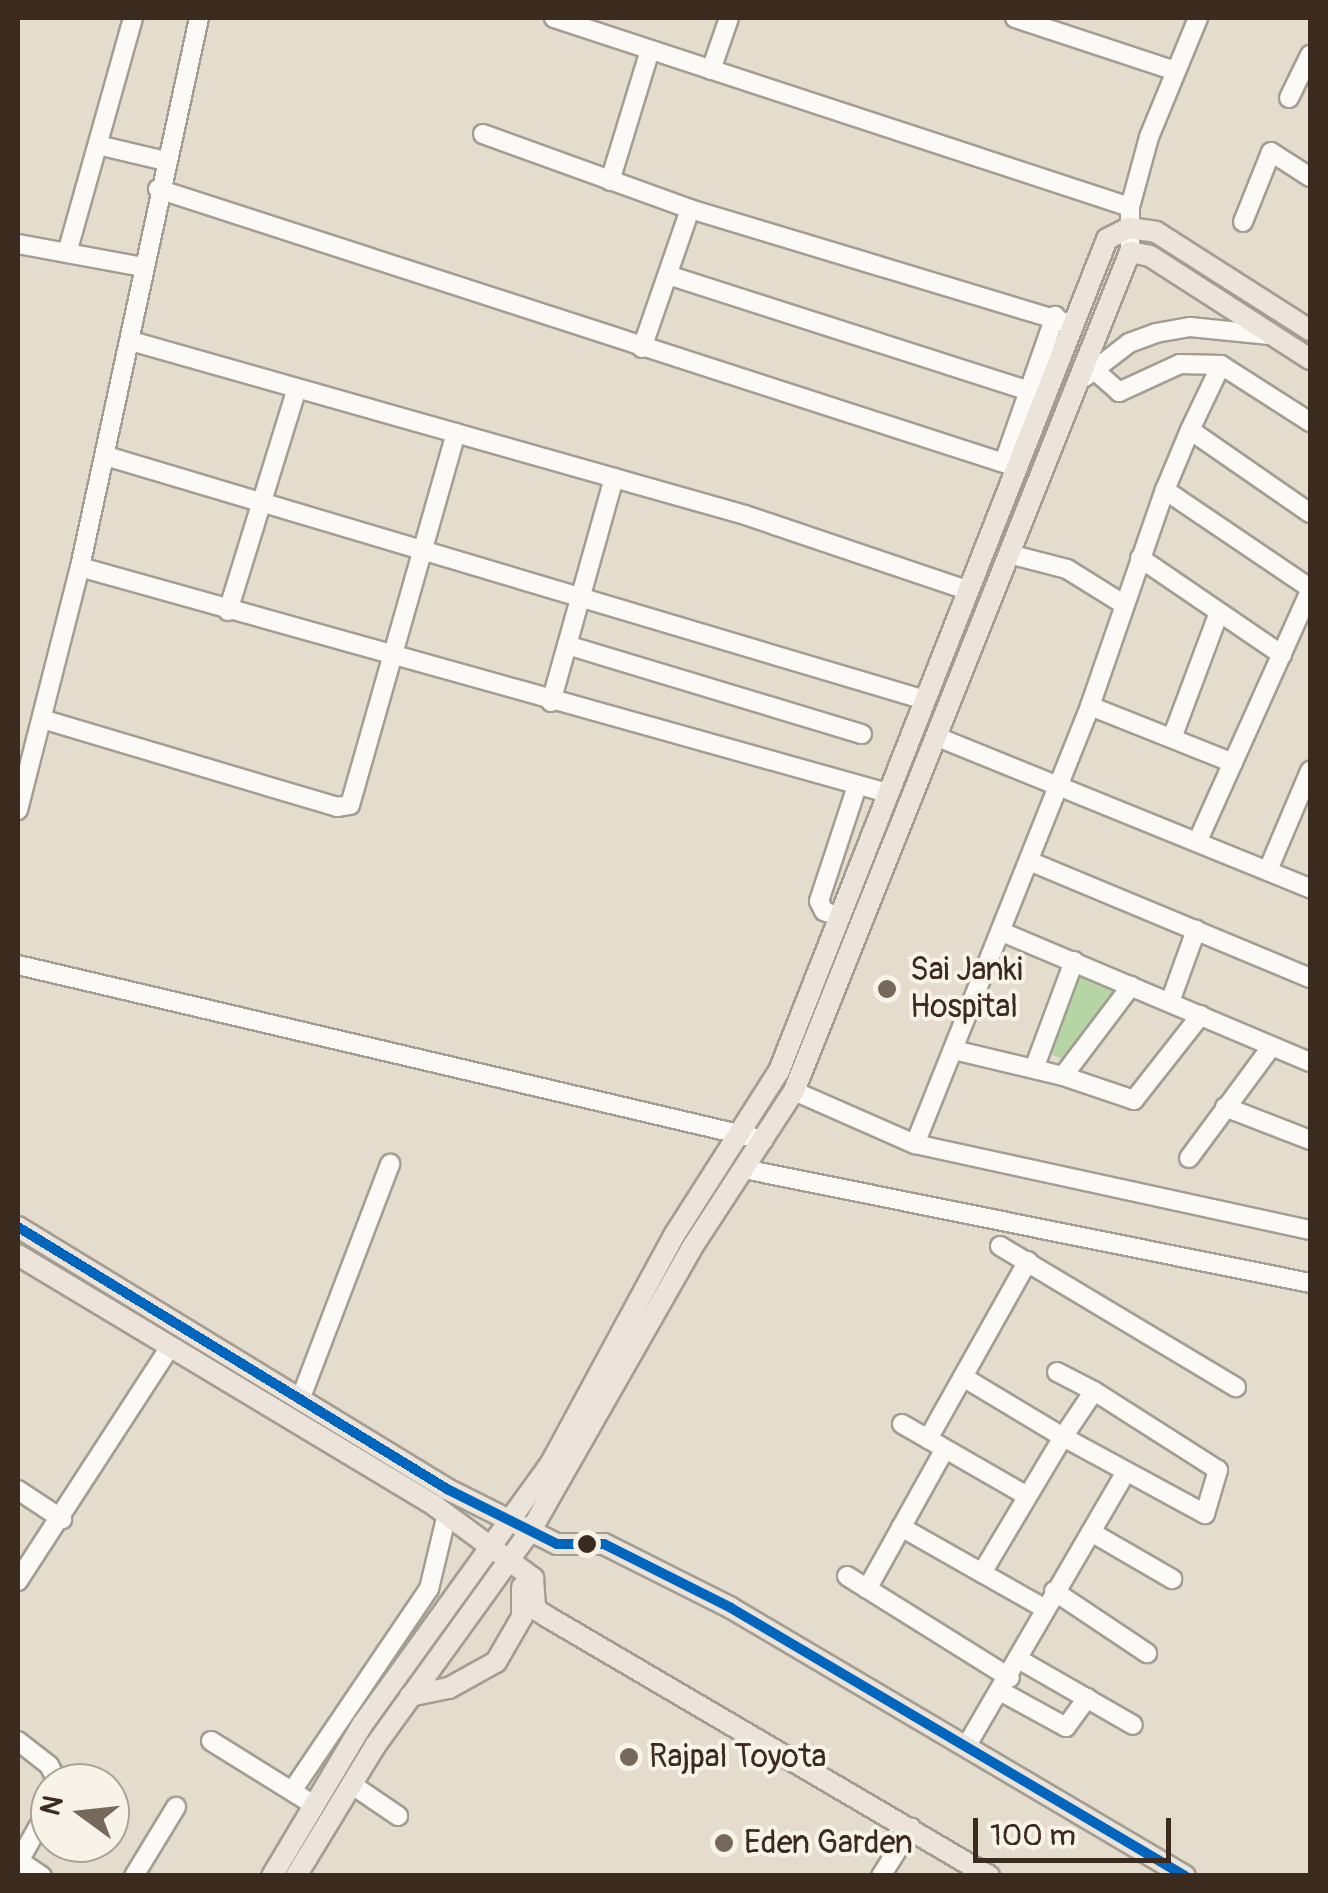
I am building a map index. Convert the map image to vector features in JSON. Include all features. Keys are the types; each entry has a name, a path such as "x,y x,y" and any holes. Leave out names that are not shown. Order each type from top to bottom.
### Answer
{"main road":[{"path":"410,1696 449,1688 496,1662 522,1616 512,1564 512,1520 779,1071 967,590 1063,320 1107,239 1129,217 1310,330"},
{"path":"296,1876 410,1696 512,1564 690,1249 794,1091 1130,252 1150,256 1310,358"},
{"path":"18,1227 447,1489 557,1544 604,1544 730,1608 1185,1876"},
{"path":"18,1256 446,1514 512,1564 535,1609 989,1876"},
{"path":"272,1876 443,1607 512,1564"}],"street":[{"path":"67,254 133,18"},
{"path":"18,810 106,456 158,189 198,18"},
{"path":"554,18 1129,217"},
{"path":"608,36 614,18"},
{"path":"711,70 729,18"},
{"path":"1014,18 1172,70"},
{"path":"1130,252 1129,217 1172,70 1198,18"},
{"path":"610,181 650,50"},
{"path":"1290,98 1310,55"},
{"path":"158,189 430,273 642,348 1010,465 1029,391 1063,320 690,209 483,134"},
{"path":"98,144 165,161"},
{"path":"1243,222 1271,152 1310,177"},
{"path":"642,348 690,209"},
{"path":"18,244 143,267"},
{"path":"668,275 1029,391"},
{"path":"1076,385 1093,369 1156,333 1190,327 1276,335"},
{"path":"131,342 614,478 967,590"},
{"path":"1093,369 1119,392 1180,364 1221,365 1310,422"},
{"path":"916,1144 958,1050 1090,706 1165,490 1221,365"},
{"path":"228,610 297,388"},
{"path":"1190,430 1310,513"},
{"path":"42,719 337,807 350,805 426,550 456,434"},
{"path":"106,456 582,593 924,700"},
{"path":"551,702 614,478"},
{"path":"1165,490 1310,590 1199,838"},
{"path":"1008,554 1067,569 1123,604"},
{"path":"1140,558 1282,654"},
{"path":"80,567 394,659 888,793"},
{"path":"1172,738 1218,612"},
{"path":"567,646 862,734"},
{"path":"1090,706 1233,763"},
{"path":"935,736 1199,838 1310,888"},
{"path":"1268,870 1310,770"},
{"path":"841,918 824,910 819,900 856,786"},
{"path":"1030,860 1310,978"},
{"path":"1170,1002 1196,930"},
{"path":"1002,932 1310,1062"},
{"path":"1035,1066 1074,960"},
{"path":"18,965 764,1140"},
{"path":"1063,1076 1131,986"},
{"path":"958,1050 1035,1066 1134,1100 1202,1015"},
{"path":"1190,1158 1271,1046"},
{"path":"794,1091 916,1144 1310,1230"},
{"path":"1225,1107 1310,1140"},
{"path":"300,1400 390,1164"},
{"path":"744,1169 1310,1283"},
{"path":"1000,1246 1236,1387"},
{"path":"928,1439 1028,1261"},
{"path":"18,1581 62,1519 170,1347"},
{"path":"963,1378 1200,1514 1221,1477 1094,1391 1057,1372"},
{"path":"982,1573 1094,1391"},
{"path":"902,1424 1027,1496"},
{"path":"867,1589 946,1449"},
{"path":"966,1745 1006,1685 1048,1599 1125,1474"},
{"path":"18,1490 62,1519"},
{"path":"292,1791 428,1590 446,1514"},
{"path":"901,1527 982,1573 1048,1599 1147,1654"},
{"path":"1091,1532 1172,1579"},
{"path":"847,1576 1066,1727 1087,1698"},
{"path":"1020,1660 1134,1725"},
{"path":"18,1741 45,1763"},
{"path":"211,1741 314,1805"},
{"path":"351,1784 398,1816"},
{"path":"134,1876 176,1806"},
{"path":"881,1876 911,1828"},
{"path":"18,1861 42,1876"}],"green space":[{"path":"1081,966 1125,988 1070,1062 1045,1052"}],"transit line":[{"path":"18,1227 447,1489 557,1544 604,1544 731,1608 1185,1876"}],"place":[{"name":"Sai Janki Hospital","path":"887,989"},
{"name":"Rajpal Toyota","path":"629,1757"},
{"name":"Eden Garden","path":"724,1843"}]}
